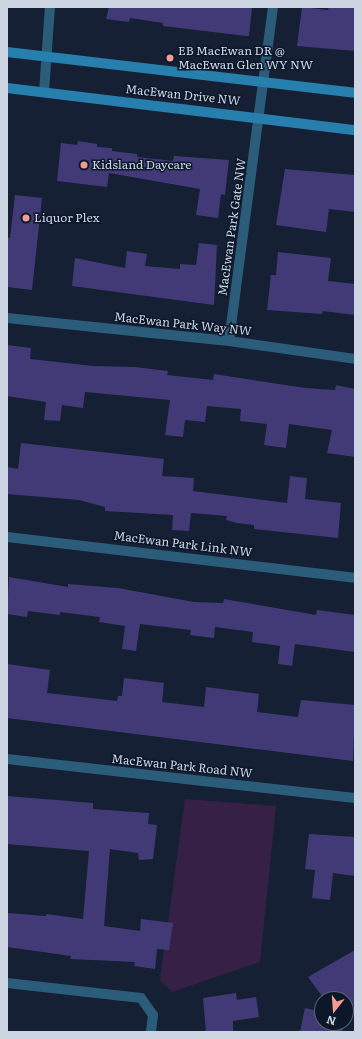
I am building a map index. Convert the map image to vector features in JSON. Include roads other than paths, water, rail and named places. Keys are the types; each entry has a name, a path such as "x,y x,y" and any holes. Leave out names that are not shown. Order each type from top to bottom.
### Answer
{"street":[{"path":"44,92 45,56 50,7"},
{"name":"MacEwan Park Gate NW","path":"229,340 274,7"},
{"name":"MacEwan Drive NW","path":"7,52 264,81 355,93"},
{"name":"MacEwan Drive NW","path":"7,88 260,116 355,130"},
{"name":"MacEwan Park Way NW","path":"7,318 229,340 355,359"},
{"name":"MacEwan Park Link NW","path":"7,537 355,578"},
{"name":"MacEwan Park Road NW","path":"7,759 355,798"},
{"path":"7,983 141,998 153,1015 151,1032"}],"place":[{"name":"EB MacEwan DR @ MacEwan Glen WY NW","path":"170,58"},
{"name":"Kidsland Daycare","path":"84,165"},
{"name":"Liquor Plex","path":"26,218"}]}
